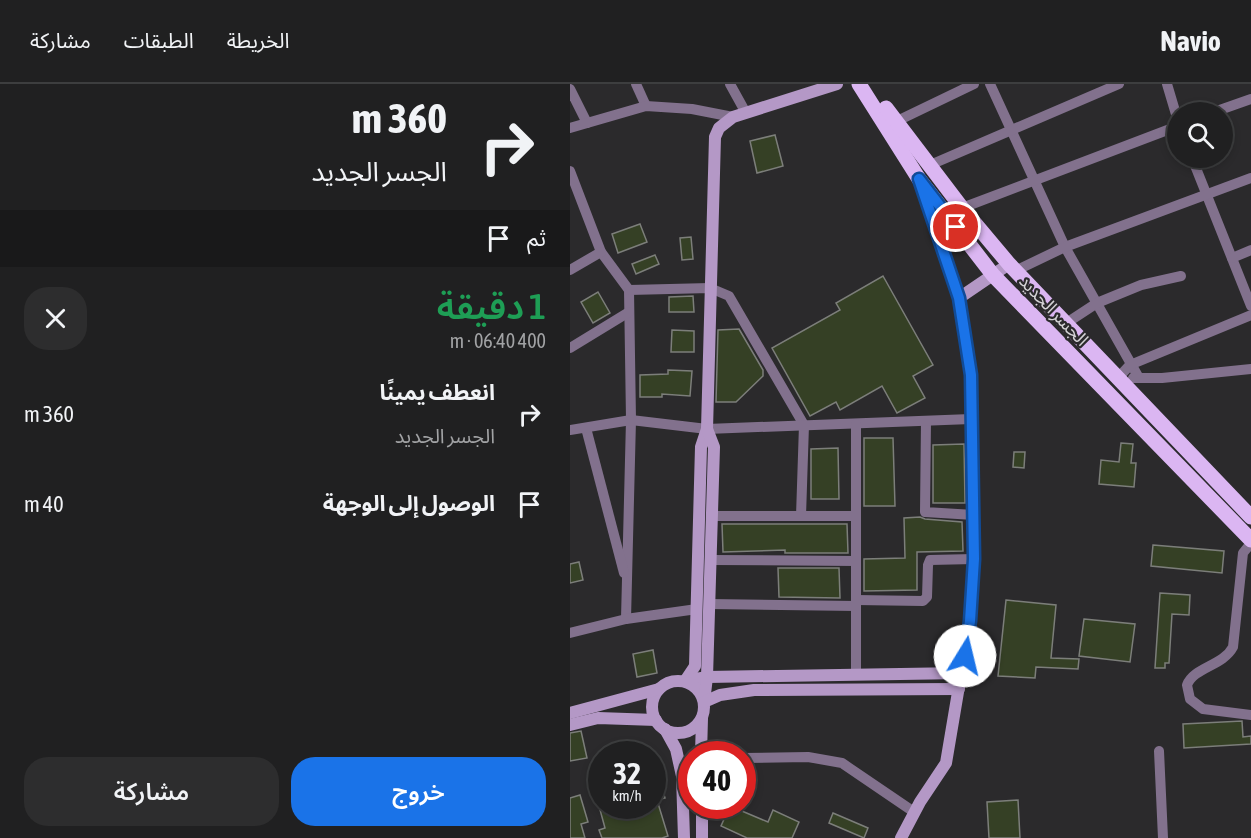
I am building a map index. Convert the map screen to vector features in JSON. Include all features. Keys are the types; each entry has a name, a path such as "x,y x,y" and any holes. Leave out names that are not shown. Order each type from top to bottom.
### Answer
{"main road":[{"name":"الجسر الجديد","path":"859,84 919,179 993,275 1251,541"},
{"name":"الجسر الجديد","path":"870,84 895,122 1012,268 1251,518"}],"street":[{"path":"636,84 646,106"},
{"path":"730,84 746,113"},
{"path":"685,681 695,666 701,447 707,429 715,137 719,128 733,117 837,84"},
{"path":"895,122 974,84"},
{"path":"990,84 1065,246 1139,378"},
{"path":"930,165 1119,84"},
{"path":"1167,84 1172,102"},
{"path":"570,88 588,123"},
{"path":"1233,105 1251,99"},
{"path":"570,128 646,106 692,109 733,117"},
{"path":"962,208 1167,130"},
{"path":"1196,168 1251,306"},
{"path":"570,171 601,252 629,290 631,420 626,619"},
{"path":"959,298 993,275 1065,246 1251,178"},
{"path":"901,838 914,812 946,763 970,621 974,559 971,375 959,298 919,179"},
{"path":"1232,258 1251,250"},
{"path":"570,270 601,252"},
{"path":"1065,324 1097,303 1141,285 1181,276"},
{"path":"629,290 710,288 729,296 804,425 801,516"},
{"path":"570,348 629,312"},
{"path":"1118,378 1130,365 1251,315"},
{"path":"1118,378 1162,378 1251,369"},
{"path":"570,430 631,420 707,429 971,419"},
{"path":"926,421 926,512 974,515"},
{"path":"856,423 856,675"},
{"path":"586,428 627,585"},
{"path":"701,741 707,677 714,447 707,429"},
{"path":"712,516 856,516"},
{"path":"1251,541 1243,553 1233,646 1229,654 1194,675 1187,685 1190,699 1203,709 1251,715"},
{"path":"709,604 926,600 930,560 974,559"},
{"path":"710,560 856,561"},
{"path":"570,633 626,619 697,609"},
{"path":"570,713 659,688 671,681 707,677 962,673"},
{"path":"685,681 698,689 704,702"},
{"path":"659,688 652,704 660,724 676,749 682,777 684,838"},
{"path":"704,702 720,695 754,690 959,689"},
{"path":"570,725 598,718 660,724 681,733 697,725 702,718"},
{"path":"1159,751 1163,838"},
{"path":"756,758 808,757 842,763 914,812"},
{"path":"702,819 702,838"}],"building":[{"path":"775,135 783,166 757,173 750,141"},
{"path":"640,224 647,242 618,253 612,234"},
{"path":"691,237 693,259 682,260 680,238"},
{"path":"655,255 659,264 636,274 632,264"},
{"path":"883,276 933,365 913,376 925,398 897,413 882,386 840,410 836,402 810,416 772,348 840,310 836,303"},
{"path":"598,292 610,313 593,323 581,302"},
{"path":"693,296 694,312 669,312 669,297"},
{"path":"739,329 763,370 763,376 736,402 716,402 718,330"},
{"path":"672,330 694,331 694,352 671,352"},
{"path":"668,370 692,371 690,396 662,394 662,397 640,397 640,375 668,374"},
{"path":"864,438 893,438 895,506 864,506"},
{"path":"1121,443 1133,444 1131,463 1136,463 1134,487 1099,484 1101,460 1119,462"},
{"path":"964,444 965,503 933,503 933,445"},
{"path":"838,448 839,499 811,499 811,449"},
{"path":"1014,452 1025,452 1024,468 1013,467"},
{"path":"920,517 962,522 963,551 917,552 917,590 864,591 864,559 905,558 904,518"},
{"path":"722,524 847,524 848,553 785,553 785,550 723,552"},
{"path":"1153,545 1224,551 1222,573 1151,566"},
{"path":"579,562 583,580 570,583 570,564"},
{"path":"778,568 839,568 840,598 779,597"},
{"path":"1160,593 1190,595 1189,615 1172,614 1169,663 1165,663 1165,668 1155,668"},
{"path":"1006,600 1056,605 1051,658 1079,659 1078,669 1036,667 1035,678 998,676"},
{"path":"1084,619 1135,624 1130,662 1079,656"},
{"path":"653,650 657,673 637,677 633,654"},
{"path":"1242,721 1243,737 1251,736 1251,744 1184,748 1183,724"},
{"path":"581,731 587,758 570,761 570,733"},
{"path":"580,795 588,822 581,824 585,838 570,838 570,798"},
{"path":"1018,800 1020,838 989,838 987,802"},
{"path":"773,810 799,822 792,838 747,838 721,826 724,819 756,819 756,817 768,822"},
{"path":"833,813 868,828 864,838 829,823"},
{"path":"603,819 663,819 668,836 662,838 602,838 599,830 605,828"}],"route":[{"path":"956,227 919,179 959,298 971,375 974,559 965,656"}]}
